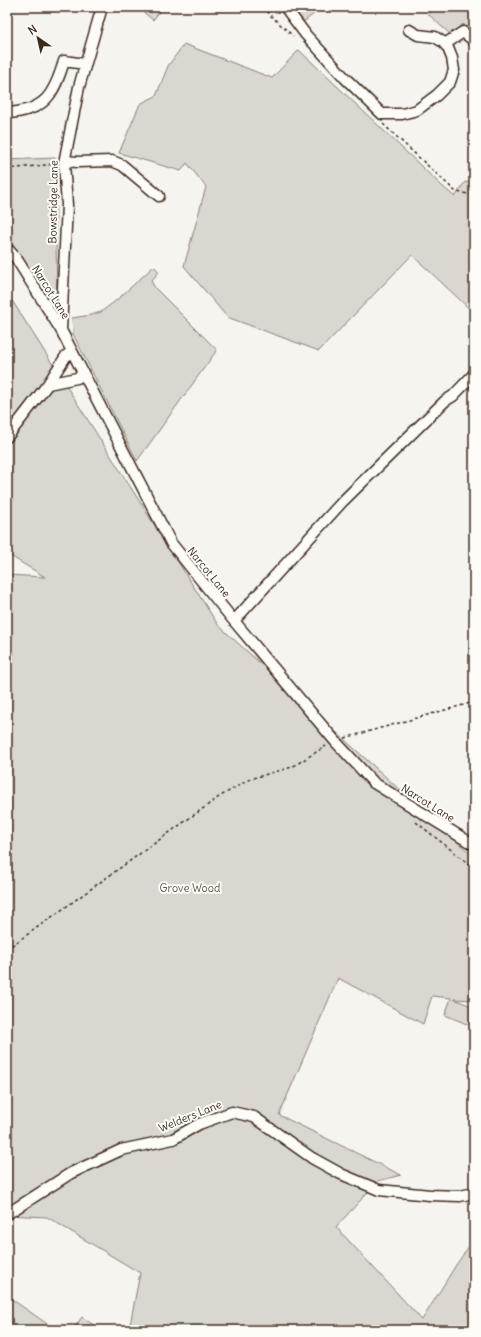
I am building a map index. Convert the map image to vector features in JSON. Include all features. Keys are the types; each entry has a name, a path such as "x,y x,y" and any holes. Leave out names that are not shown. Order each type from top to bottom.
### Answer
{"street":[{"name":"Bowstridge Lane","path":"61,330 67,205 64,162 79,87 102,7"},
{"path":"285,7 306,35 345,78 382,114 402,114 417,110 437,95 450,82 454,70 452,58 445,44 435,37 418,35 409,30"},
{"path":"445,44 463,32 474,41"},
{"path":"7,113 21,112 44,101 52,92 58,81 64,62 85,64"},
{"path":"64,162 112,161 122,165 159,196"},
{"name":"Narcot Lane","path":"7,248 16,258 61,330 71,352 171,543 331,743 374,783 474,845"},
{"path":"7,437 48,384 66,356 71,352"},
{"path":"48,384 77,378 83,374"},
{"path":"234,621 343,501 444,401 453,396 474,374"},
{"name":"Welders Lane","path":"7,1214 71,1173 121,1150 173,1139 199,1124 232,1112 254,1118 323,1165 379,1190 445,1196 460,1196 474,1193"}],"path":[{"path":"262,7 270,15"},
{"path":"378,120 456,192 474,195"},
{"path":"7,169 64,162"},
{"path":"7,949 219,797 250,779 292,767 331,743 474,702"},
{"path":"412,818 474,868"}],"green space":[{"path":"137,7 163,7 153,20"},
{"path":"288,7 322,7 305,21 299,20"},
{"path":"435,7 474,7 474,33 463,24 451,35 428,14"},
{"path":"184,44 272,78 299,50 455,197 465,182 474,183 474,313 412,255 319,351 227,317 184,266 206,187 187,163 181,171 119,153 140,104 156,96 168,66"},
{"path":"55,158 57,309 7,246 7,160"},
{"path":"154,266 159,272 151,281 155,288 217,350 137,461 73,334 72,318 101,312 118,299"},
{"name":"Grove Wood","path":"7,295 13,302 218,625 474,857 474,1000 454,999 474,1007 474,1027 445,1015 451,998 432,996 423,1024 338,978 279,1115 401,1175 378,1181 336,1227 422,1320 474,1239 474,1330 129,1330 140,1273 47,1217 7,1215 7,893 9,891 7,892 7,575 45,577 7,554"},
{"path":"7,1296 56,1330 7,1330"},
{"path":"82,1317 101,1330 73,1330"}]}
